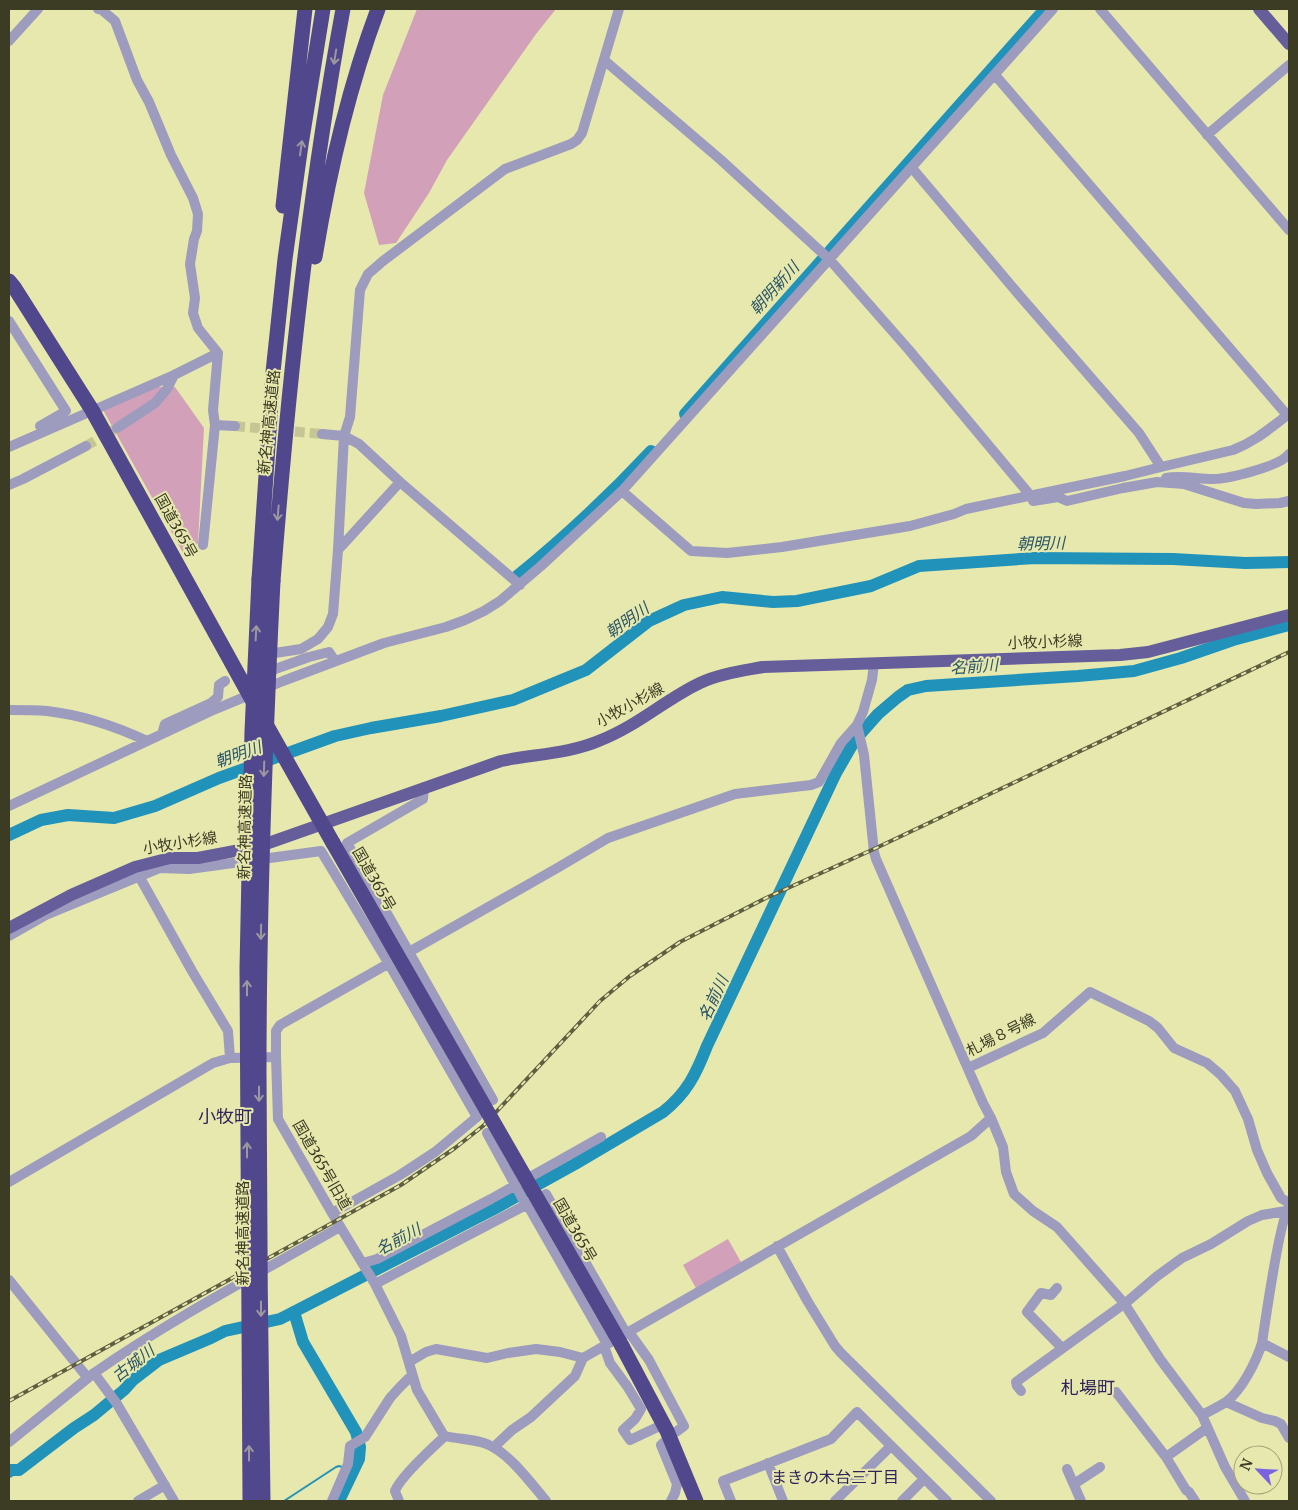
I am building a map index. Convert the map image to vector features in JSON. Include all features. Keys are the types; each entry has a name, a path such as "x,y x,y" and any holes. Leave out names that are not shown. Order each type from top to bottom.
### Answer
{"highway":[{"path":"273,372 284,196 304,9"},
{"name":"新名神高速道路","path":"263,1501 259,1072 266,580 273,372 285,259 323,9"},
{"name":"新名神高速道路","path":"250,1501 246,1092 252,731 266,580 280,483 305,255 342,9"},
{"path":"280,483 326,194 352,89 378,9"},
{"name":"国道365号","path":"9,281 92,410 315,812 617,1340 670,1428 696,1501"}],"main road":[{"path":"1259,9 1289,44"},
{"name":"小牧小杉線","path":"9,928 71,896 135,867 170,858 198,858 260,846 501,761 570,751 625,729 701,683 734,672 763,668 874,663 1120,655 1148,652 1289,615"}],"street":[{"path":"9,41 38,9"},
{"path":"98,9 115,21 137,80 193,198 198,214 190,264 194,298 193,313 198,328 218,353 213,410 214,425 203,545"},
{"path":"335,661 329,652 263,674 251,666 275,653 301,649 318,639 328,627 333,614 344,436 350,417 360,290 368,274 383,261 505,169 577,140 582,133 619,9"},
{"path":"9,806 211,711 384,643 446,627 465,620 500,601 520,585 622,491 827,257 912,168 1053,9"},
{"path":"1100,9 1289,230"},
{"path":"604,60 721,160 827,257 909,350 1030,495"},
{"path":"1207,135 1289,65"},
{"path":"622,491 691,552 727,553 782,547 910,526 966,509 1125,476 1226,452 1244,446 1288,415 995,75"},
{"path":"912,168 1139,433 1161,467"},
{"path":"9,321 66,411 40,426"},
{"path":"9,447 174,375 218,353"},
{"path":"118,428 155,403 167,389 174,375"},
{"path":"214,425 235,426"},
{"path":"322,434 344,436 359,444 400,482 520,585"},
{"path":"9,485 86,446"},
{"path":"1157,482 1169,477 1190,476 1212,479 1238,475 1282,461 1289,454"},
{"path":"338,550 400,482"},
{"path":"1019,498 1024,502 1058,497 1067,501 1157,482 1184,484 1256,504 1289,501"},
{"path":"389,964 559,868 608,838 735,794 811,785 819,782 841,743 857,727 872,680 874,663"},
{"path":"162,734 164,724 211,703 218,697 219,685 225,681"},
{"path":"9,710 46,711 89,719 123,730 147,741"},
{"path":"857,727 864,755 868,805 876,859 991,1118 1002,1147 1006,1172 1014,1194 1033,1211 1057,1227 1124,1303 1160,1359 1202,1415 1225,1468 1246,1501"},
{"path":"424,787 423,799 347,843 493,1100"},
{"path":"9,936 46,915 160,868 189,869 321,851 477,1117 435,1152 400,1175 332,1213"},
{"path":"139,876 228,1031 230,1058"},
{"name":"国道365号旧道","path":"389,964 280,1025 276,1031 278,1119 374,1283 401,1336 417,1390 445,1436"},
{"name":"札場８号線","path":"968,1068 1042,1033 1090,992 1149,1021 1156,1026 1174,1048 1207,1063 1221,1075 1235,1091 1248,1119 1257,1150 1267,1172 1288,1207"},
{"path":"9,1182 213,1063 230,1058 276,1057"},
{"path":"494,1447 575,1376 583,1358 971,1136 991,1118"},
{"path":"487,1133 525,1203 617,1340"},
{"path":"364,1265 516,1187 601,1137"},
{"path":"374,1283 525,1203 546,1194 617,1340 610,1363 641,1409 635,1419 623,1430 630,1440 670,1428"},
{"path":"1021,1391 1016,1382 1128,1301 1182,1258 1211,1244 1248,1221 1288,1207"},
{"path":"1202,1415 1226,1402 1240,1386 1254,1364 1262,1343 1278,1249 1288,1207"},
{"path":"9,1442 91,1375 136,1344 340,1227"},
{"path":"777,1246 835,1346 990,1501"},
{"path":"9,1280 118,1404 174,1501"},
{"path":"1057,1288 1050,1295 1041,1293 1027,1312 1062,1348"},
{"path":"1262,1343 1289,1357"},
{"path":"408,1362 436,1349 488,1358 536,1349 560,1352 583,1358"},
{"path":"332,1501 348,1464 350,1446 365,1437 390,1398 412,1375"},
{"path":"1116,1392 1166,1457 1195,1501"},
{"path":"1226,1402 1262,1418 1278,1422 1289,1438"},
{"path":"731,1501 723,1481 831,1439 857,1412 947,1501"},
{"path":"1166,1457 1207,1428"},
{"path":"399,1501 396,1491 398,1485 445,1436 479,1442 494,1447 511,1461 546,1501"},
{"path":"663,1443 661,1445 676,1484 675,1493 671,1501"},
{"path":"835,1501 891,1446"},
{"path":"768,1463 783,1501"},
{"path":"1074,1484 1100,1467"},
{"path":"1067,1469 1081,1501"},
{"path":"902,1501 924,1479"},
{"path":"138,1501 165,1485"}],"shaded area":[{"path":"417,9 556,9 536,34 447,160 429,193 396,243 379,245 364,193 383,95"},
{"path":"150,387 175,387 204,428 198,543 186,558 103,410"},
{"path":"728,1239 742,1264 697,1290 683,1265"}],"waterway":[{"name":"朝明新川","path":"685,414 1045,9"},
{"name":"朝明新川","path":"516,577 586,516 651,451"},
{"name":"朝明川","path":"9,835 41,820 68,815 114,818 155,806 219,778 335,736 513,700 586,670 649,621 684,605 722,597 773,602 797,601 871,586 919,566 1035,558 1173,559 1245,563 1289,562"},
{"name":"名前川","path":"9,1472 11,1470 19,1470 94,1415 133,1380 159,1360 225,1331 280,1319 494,1209 663,1112 685,1090 695,1074 836,773 855,740 878,714 908,690 926,686 1134,671 1181,658 1233,640 1289,625"},
{"name":"名前川","path":"294,1312 303,1342 356,1432 360,1447 359,1459 339,1501"},
{"path":"284,1501 336,1467 342,1467"}],"tunnel":[{"path":"235,426 322,434"},
{"path":"86,446 117,428"}],"railway":[{"path":"9,1401 401,1185 455,1148 483,1126 600,1001 630,976 680,942 766,898 874,849 1289,652"}],"district":[{"name":"小牧町","path":"225,1117"},
{"name":"札場町","path":"1088,1388"},
{"name":"まきの木台三丁目","path":"835,1477"}],"water label":[{"name":"古城川","path":"133,1363"}]}
